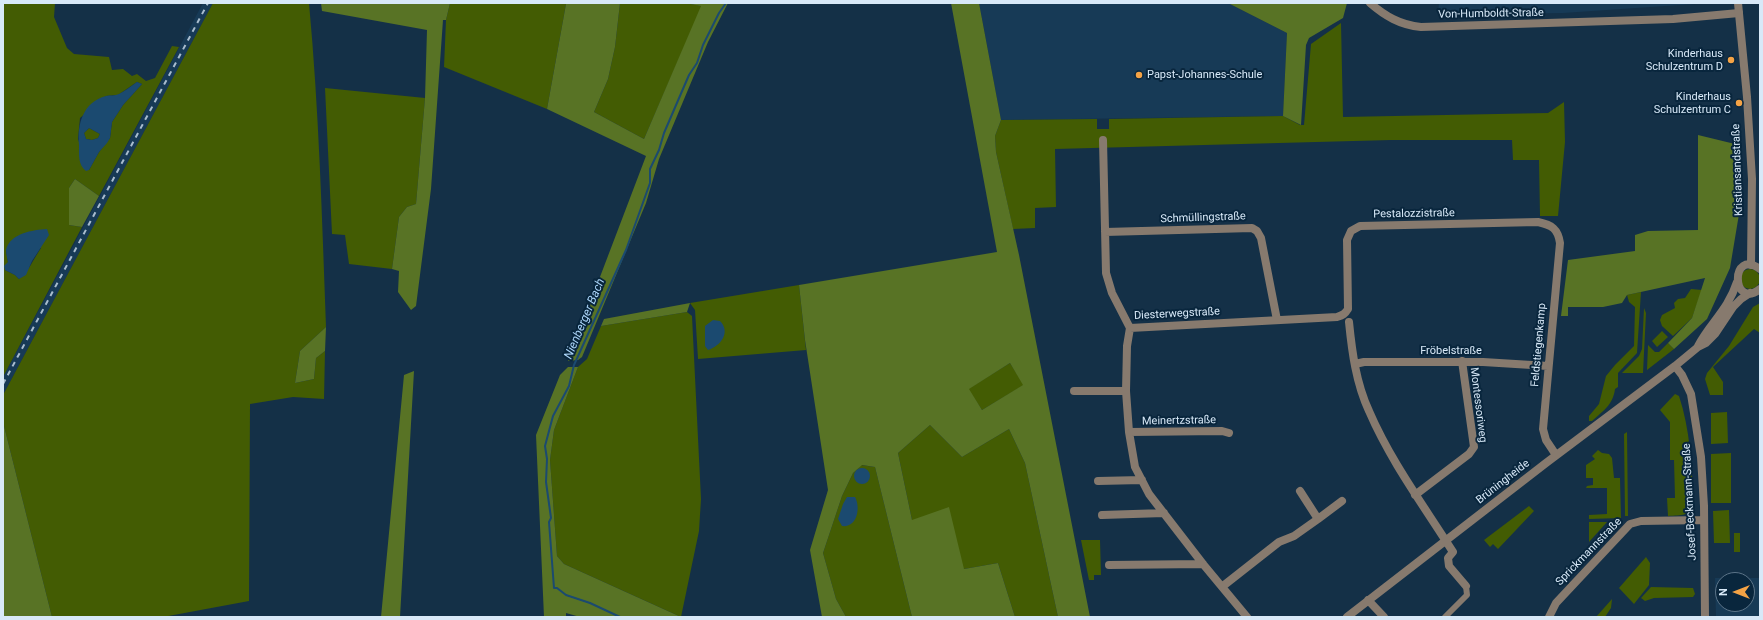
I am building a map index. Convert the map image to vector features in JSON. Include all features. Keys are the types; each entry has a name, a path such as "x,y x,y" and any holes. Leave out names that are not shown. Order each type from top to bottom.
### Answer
{"street":[{"name":"Von-Humboldt-Straße","path":"1370,3 1392,20 1421,27 1673,19 1739,13"},
{"name":"Kristiansandstraße","path":"1738,3 1747,97 1752,179 1751,265"},
{"name":"Diesterwegstraße","path":"1103,140 1106,261 1108,282 1114,298 1130,328 1337,317 1346,313"},
{"name":"Pestalozzistraße","path":"1346,313 1348,300 1347,240 1349,234 1356,228 1363,226 1538,222 1550,225 1558,233"},
{"name":"Schmüllingstraße","path":"1106,232 1252,228 1257,230 1262,238 1277,320"},
{"name":"Feldstiegenkamp","path":"1556,455 1546,440 1543,429 1560,243 1558,233"},
{"path":"1698,347 1702,338 1720,316 1733,293 1740,269 1751,265 1760,269"},
{"path":"1737,282 1742,290 1750,293"},
{"path":"1675,366 1698,347 1706,343 1733,307 1741,299 1760,289"},
{"path":"1349,322 1355,364 1368,411 1387,449 1415,495 1446,539 1453,552 1448,558 1450,566 1466,586 1467,595 1445,617"},
{"name":"Meinertzstraße","path":"1130,328 1127,346 1126,391 1129,432 1135,467 1149,494 1203,564 1247,617"},
{"name":"Fröbelstraße","path":"1355,364 1364,362 1462,361 1548,366"},
{"name":"Montessoriweg","path":"1415,495 1469,454 1474,448 1462,361"},
{"name":"Brüningheide","path":"1347,617 1446,539 1675,366"},
{"name":"Josef-Beckmann-Straße","path":"1675,366 1682,375 1691,394 1701,457 1704,520 1705,617"},
{"path":"1074,391 1126,391"},
{"name":"Meinertzstraße","path":"1129,432 1222,431 1229,433"},
{"path":"1098,481 1142,480"},
{"path":"1300,491 1318,520"},
{"path":"1222,586 1279,542 1294,536 1342,502"},
{"path":"1102,515 1164,513"},
{"name":"Sprickmannstraße","path":"1549,617 1556,603 1630,524 1641,521 1704,520"},
{"path":"1109,565 1203,564"},
{"path":"1368,600 1384,617"}],"shaded area":[{"path":"203,3 213,3 3,395 3,377"},
{"name":"Papst-Johannes-Schule","path":"979,3 1228,3 1287,33 1283,116 1001,120"},
{"path":"1439,3 1709,3 1563,13 1438,15"},
{"path":"137,82 142,84 123,105 112,122 110,138 99,152 89,170 86,171 80,163 79,156 79,129 83,115 92,103 98,99 119,94","holes":["89,128 100,134 98,138 92,140 86,139 84,133"]},
{"path":"47,229 49,235 32,261 26,275 19,279 15,275 5,270 4,266 8,262 6,250 8,244 12,240 17,236 35,230"},
{"path":"713,320 720,321 725,330 723,338 720,342 708,350 705,346 705,326"},
{"path":"862,468 869,473 870,476 865,483 862,484 855,479 854,476 859,469"},
{"path":"847,497 855,497 858,506 857,512 854,521 851,524 842,526 838,519"},
{"path":"1755,578 1760,578 1760,617 1716,617 1716,612 1755,612"}],"green space":[{"path":"3,3 55,3 54,17 67,48 74,54 109,57 112,70 123,69 132,76 137,74 146,81 155,78 172,46 179,47 99,196 75,179 69,188 69,225 82,227 3,377","holes":["137,82 142,84 123,105 112,122 110,138 99,152 89,170 78,139 80,118 106,96 118,95","41,248 28,269 19,279 15,275 5,270 8,262 6,250"]},
{"path":"213,3 309,3 318,124 326,327 300,351 295,383 314,379 316,358 325,351 324,399 293,397 250,404 249,601 163,617 52,617 4,426 3,395"},
{"path":"321,3 450,3 446,20 443,20 431,189 416,306 411,310 398,292 399,271 392,269 399,217 407,207 416,204 425,98 427,30 322,11"},
{"path":"450,3 566,4 547,109 444,67 446,20"},
{"path":"558,3 620,3 615,47 608,79 594,112 644,139 701,6 685,3 728,3 708,42 659,159 646,203 582,357 578,360 568,361 646,156 547,109 566,4"},
{"path":"620,3 685,3 702,6 644,139 594,112 608,79 615,47"},
{"path":"951,3 979,3 1001,120 995,136 996,152 1019,255 1090,617 1058,617 1025,463 1009,429 962,457 930,425 898,453 912,520 949,507 964,569 998,563 1015,617 912,617 875,467 862,465 853,473 842,496 823,553 836,599 846,617 822,617 810,550 828,490 805,340 799,285 997,252","holes":["1010,363 1023,385 982,410 969,389"]},
{"path":"1228,3 1347,3 1343,18 1309,38 1306,45 1301,125 1283,116 1287,33"},
{"path":"1341,23 1343,117 1548,113 1564,102 1565,142 1558,216 1540,216 1539,160 1513,160 1512,140 1391,140 1055,149 1056,207 1035,208 1035,228 1013,229 996,152 995,136 1001,120 1097,119 1097,129 1109,129 1109,119 1283,116 1300,125 1304,125 1311,44"},
{"path":"325,88 425,98 416,204 407,207 399,217 392,269 349,264 345,235 332,234"},
{"path":"89,128 100,134 98,138 92,140 86,139 84,133"},
{"path":"1698,135 1735,144 1740,208 1730,268 1707,319 1674,349 1668,343 1692,318 1705,278 1627,295 1622,303 1603,307 1568,307 1568,316 1561,316 1568,260 1635,251 1635,235 1648,231 1698,230"},
{"path":"75,179 99,196 82,227 69,225 69,188"},
{"path":"1750,269 1757,272 1760,279 1757,286 1750,289 1743,286 1740,279 1743,272"},
{"path":"799,285 806,350 698,359 695,310 690,303"},
{"path":"1691,289 1702,290 1692,318 1673,336 1662,326 1660,320 1662,315 1675,308 1674,303 1678,299 1685,298"},
{"path":"1641,292 1637,353 1618,373 1618,387 1615,389 1610,404 1592,421 1589,421 1589,416 1599,404 1606,376 1634,346 1635,307 1629,302 1627,295"},
{"path":"690,303 687,312 601,326 604,319"},
{"path":"1760,303 1760,333 1754,329 1713,367 1723,382 1723,395 1710,395 1705,379 1707,373 1729,346 1753,307"},
{"path":"1644,308 1646,313 1643,373 1622,373 1639,356 1642,349"},
{"path":"687,312 692,316 701,499 699,531 681,617 564,564 557,556 550,460 554,430 578,367 587,359 601,326"},
{"path":"326,327 325,351 316,358 314,379 295,383 300,351"},
{"path":"1662,331 1668,337 1657,347 1652,341"},
{"path":"1668,343 1674,349 1647,370 1648,345 1655,352 1659,352"},
{"path":"1010,363 1024,385 982,410 968,389"},
{"path":"568,367 578,367 554,430 550,460 557,556 564,564 681,617 580,617 566,613 566,617 544,617 536,435 560,375"},
{"path":"414,371 400,617 381,617 404,375"},
{"path":"1675,394 1679,396 1686,421 1691,461 1693,501 1690,510 1687,513 1668,516 1667,498 1675,498 1674,460 1670,460 1670,422 1660,410"},
{"path":"1727,412 1728,443 1711,444 1711,413"},
{"path":"3,421 4,426 52,617 3,617"},
{"path":"930,425 962,457 1009,429 1025,463 1058,617 1015,617 998,563 964,569 912,520 898,453"},
{"path":"1627,432 1628,516 1625,516 1624,434"},
{"path":"1598,450 1602,453 1609,454 1612,458 1614,478 1620,478 1621,518 1589,519 1589,515 1607,514 1607,488 1586,488 1587,486 1593,485 1593,478 1586,478 1586,465 1595,459 1592,456"},
{"path":"1731,453 1731,503 1711,503 1711,454"},
{"path":"861,465 875,467 912,617 846,617 836,599 823,553 842,496 853,473"},
{"path":"1529,506 1534,511 1498,549 1493,544 1490,547 1484,540"},
{"path":"1729,510 1730,543 1714,543 1713,511"},
{"path":"1589,522 1607,522 1589,542"},
{"path":"1734,533 1740,533 1740,552 1734,552"},
{"path":"1081,540 1100,540 1101,575 1094,575 1094,580 1089,580"},
{"path":"1646,557 1650,563 1649,585 1634,604 1619,588"},
{"path":"1651,587 1693,588 1695,594 1693,597 1654,598 1645,601 1641,598"},
{"path":"1612,599 1611,608 1605,617 1596,617"}],"waterway":[{"name":"Nienberger Bach","path":"620,617 590,603 566,595 557,588 554,588 549,522 551,518 546,482 547,459 545,446 553,416 569,386 574,365 626,250 650,183 650,169 659,150 664,133 689,75 697,63 703,45 719,13 726,3"}],"railway":[{"path":"3,384 208,3"}],"place":[{"name":"Kinderhaus Schulzentrum D","path":"1731,60"},
{"name":"Papst-Johannes-Schule","path":"1139,75"},
{"name":"Kinderhaus Schulzentrum C","path":"1739,103"}]}
